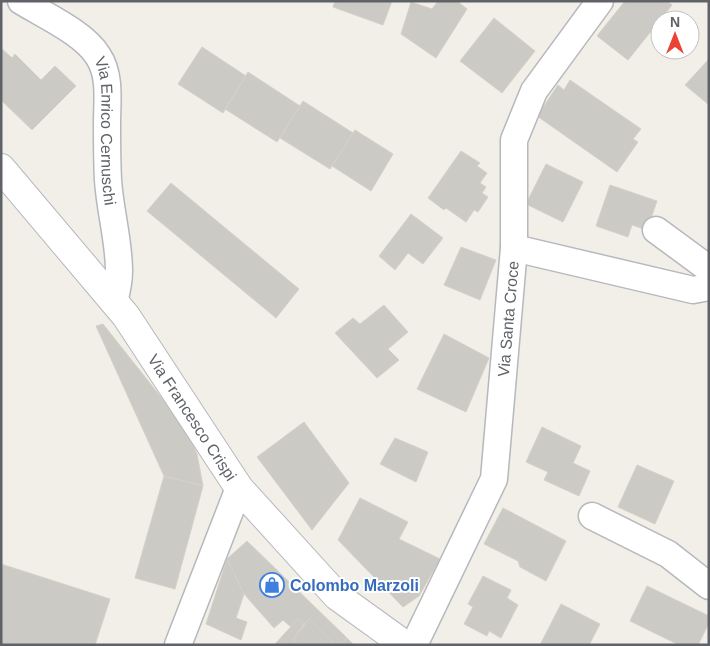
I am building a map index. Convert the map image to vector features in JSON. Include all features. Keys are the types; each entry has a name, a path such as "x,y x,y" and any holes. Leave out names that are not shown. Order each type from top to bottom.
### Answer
{"street":[{"name":"Via Enrico Cernuschi","path":"21,1 82,39 92,48 103,66 108,88 108,180 118,248 118,287 114,301"},
{"name":"Via Santa Croce","path":"414,645 494,479 514,248 514,140 534,91 600,1"},
{"name":"Via Francesco Crispi","path":"1,168 130,321 240,488 337,596 405,645"},
{"path":"656,230 709,269"},
{"path":"514,248 693,290 709,287"},
{"path":"178,645 240,488"},
{"path":"592,516 668,554 709,586"}],"building":[{"path":"335,1 392,1 383,25 333,7"},
{"path":"438,1 457,1 467,9 436,58 401,34 411,2 432,9"},
{"path":"625,1 667,1 672,5 668,10 650,10 650,32 628,60 597,36"},
{"path":"494,18 535,51 502,93 460,61"},
{"path":"202,47 246,76 223,113 178,84"},
{"path":"1,48 12,58 15,54 41,80 55,66 76,86 32,130 1,100"},
{"path":"709,59 709,105 685,85"},
{"path":"248,72 300,106 277,142 225,109"},
{"path":"570,80 641,129 633,139 638,142 617,172 537,116 558,85 564,90"},
{"path":"303,101 353,133 330,169 280,138"},
{"path":"355,130 393,154 371,191 332,166"},
{"path":"461,151 480,163 477,166 487,173 480,183 486,187 482,193 488,197 478,212 474,210 466,222 446,208 444,210 428,198"},
{"path":"546,164 583,182 563,222 526,204"},
{"path":"171,183 299,289 276,318 147,211"},
{"path":"610,185 657,201 647,230 632,225 628,237 596,226"},
{"path":"411,214 443,238 423,264 408,253 395,270 379,256"},
{"path":"461,247 496,260 480,300 444,285"},
{"path":"384,305 408,332 388,349 399,360 377,378 335,333 353,318 360,324"},
{"path":"103,324 187,430 197,454 203,486 164,476 96,326"},
{"path":"444,334 489,358 466,412 417,389"},
{"path":"304,422 349,483 312,530 257,457"},
{"path":"542,427 581,446 573,463 590,471 579,496 544,480 548,472 526,462"},
{"path":"395,438 428,452 416,482 380,464"},
{"path":"637,465 674,481 655,524 618,507"},
{"path":"164,476 203,486 175,589 135,578"},
{"path":"360,498 408,522 399,539 440,559 419,596 403,607 338,540"},
{"path":"503,508 566,541 546,581 520,567 518,561 484,544"},
{"path":"247,541 347,638 342,645 335,645 309,619 304,624 298,619 291,627 283,620 274,628 244,594 227,559"},
{"path":"227,559 244,594 236,618 247,622 241,640 206,624"},
{"path":"1,564 110,599 95,645 1,645"},
{"path":"483,576 511,590 507,598 518,605 501,638 489,631 487,636 464,624 473,607 468,604"},
{"path":"647,586 709,616 709,623 698,645 679,645 630,621"},
{"path":"561,604 600,624 589,645 540,645"},
{"path":"298,619 304,624 293,640 298,645 274,645"},
{"path":"309,619 335,645 298,645 293,640"},
{"path":"347,638 354,645 342,645"}],"place":[{"name":"Colombo Marzoli","path":"272,585"}]}
